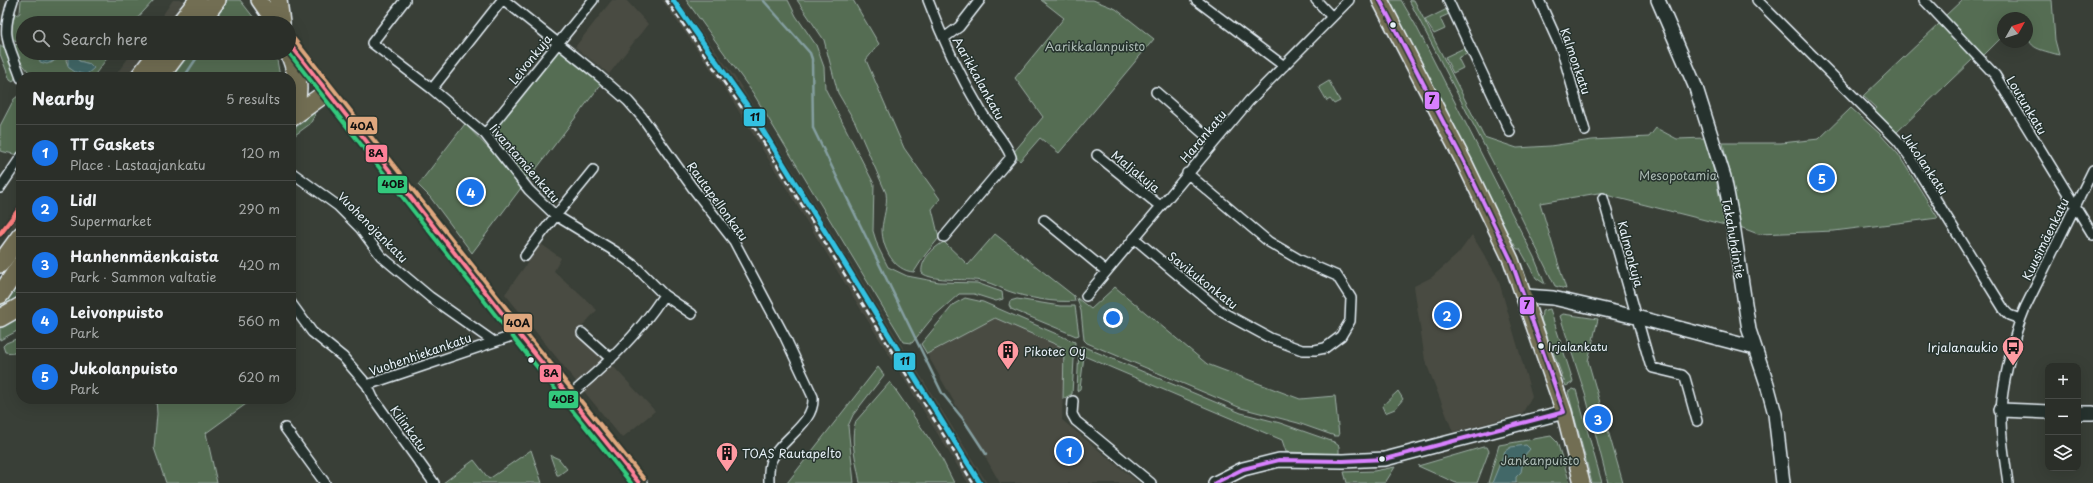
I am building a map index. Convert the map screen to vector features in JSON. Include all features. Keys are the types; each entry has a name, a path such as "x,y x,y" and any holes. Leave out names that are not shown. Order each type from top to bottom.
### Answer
{"highway":[{"path":"185,16 198,0"},
{"path":"205,16 217,0"},
{"path":"278,0 280,16"},
{"path":"143,72 152,60"},
{"path":"164,72 173,60"},
{"path":"291,60 295,72"},
{"path":"296,77 298,84 296,103"},
{"path":"296,114 327,92"},
{"path":"0,295 13,258"},
{"path":"0,318 16,309"}],"main road":[{"path":"259,0 270,16"},
{"path":"1380,0 1465,164 1504,244 1525,296 1564,412 1582,483"},
{"path":"296,52 568,397 639,483"}],"street":[{"path":"13,0 4,23 4,32 18,72"},
{"name":"Iivantamäenkatu","path":"405,0 372,42 432,89 485,134 529,190 555,216 616,252 635,266 664,295 692,314"},
{"path":"432,89 503,0"},
{"name":"Rautapellonkatu","path":"503,0 559,43 635,108 692,187 728,232 802,371 813,397 812,406 805,419 773,457 769,465 770,483"},
{"name":"Leivonkuja","path":"485,134 593,0"},
{"name":"Aarikkalankatu","path":"928,0 944,38 981,112 1008,150 1011,158 944,237"},
{"path":"944,38 959,27 980,0"},
{"path":"1196,0 1284,66"},
{"path":"1316,0 1332,17"},
{"name":"Harankatu","path":"1086,296 1187,173 1249,101 1349,0"},
{"path":"1448,0 1510,132"},
{"name":"Kalmonkatu","path":"1539,0 1562,51 1585,131"},
{"name":"Takahuhdintie","path":"1658,0 1690,71 1717,153 1732,218 1749,330 1774,413 1782,483"},
{"name":"Jukolankatu","path":"1758,0 1898,142 1909,156 2003,308 2009,315 2020,319"},
{"name":"Loutunkatu","path":"1924,0 1995,75 2093,235"},
{"path":"1156,92 1213,142"},
{"name":"Maljakuja","path":"1097,155 1160,206"},
{"path":"0,188 16,164"},
{"path":"525,256 555,216 564,208 593,170"},
{"name":"Kuusimäenkatu","path":"2020,319 2093,170"},
{"name":"Savikukonkatu","path":"1134,238 1222,312 1270,338 1302,350 1315,350 1325,348 1341,336 1350,321 1352,306 1351,298 1337,276 1300,260 1270,242 1187,173"},
{"name":"Vuohenojankatu","path":"296,176 338,206 360,228 381,256 430,296 494,342"},
{"name":"Kalmonkuja","path":"1603,198 1650,364 1653,368 1682,375 1685,378 1697,421"},
{"path":"1044,220 1106,270"},
{"path":"568,397 611,359 638,332 664,295"},
{"path":"1525,296 1553,298 1636,317 1755,348"},
{"name":"Vuohenhiekankatu","path":"296,310 312,332 342,357 367,385 518,334"},
{"path":"2008,483 2001,425 2001,410 2020,319"},
{"path":"582,333 611,359"},
{"name":"Kilinkatu","path":"367,385 373,398 434,483"},
{"path":"1073,401 1072,414 1076,421 1151,483"},
{"path":"2001,410 2045,412"},
{"path":"1216,483 1243,469 1279,460 1343,461 1385,459 1564,412"},
{"path":"2081,413 2093,413"},
{"path":"285,428 324,483"}],"shaded area":[{"path":"173,0 185,0 173,16 162,16"},
{"path":"612,0 626,0 648,24 609,74 575,47"},
{"path":"662,0 678,0 737,80 987,483 968,483 727,92"},
{"path":"127,60 140,60 132,72 118,72"},
{"path":"16,206 16,224 9,233 0,232 0,227"},
{"path":"1472,235 1498,278 1532,396 1522,414 1453,432 1425,360 1414,286 1432,277 1458,254"},
{"path":"541,244 561,258 554,271 597,310 576,333 612,365 655,411 622,438 505,294"},
{"path":"995,318 1064,348 1062,420 1139,483 1000,483 927,354"}],"green space":[{"path":"21,0 154,0 139,16 16,16 16,40 10,39 8,32 14,10 17,15 20,13"},
{"path":"225,0 240,0 253,16 212,16"},
{"path":"686,0 788,0 796,16 816,45 824,67 825,88 874,184 873,231 878,247 888,267 907,276 939,282 977,283 1002,292 1003,299 996,301 974,294 959,294 933,317 912,343 904,342 753,93"},
{"path":"797,0 853,0 879,44 866,60 904,148 940,199 932,209 939,238 925,255 914,272 901,268 890,257 887,251 884,244 882,229 886,207 886,193 855,122 838,93 824,40"},
{"name":"Aarikkalanpuisto","path":"1041,0 1093,0 1116,9 1154,39 1059,153 1040,138 1020,161 1013,153 1043,117 1015,78 1064,18"},
{"path":"1389,0 1401,0 1415,24 1534,257 1545,284 1536,278 1520,249 1517,249 1499,218"},
{"name":"Mesopotamia","path":"1409,0 1414,0 1484,137 1517,148 1550,146 1592,140 1649,137 1656,128 1677,139 1705,138 1716,179 1725,225 1598,193 1540,203 1566,289 1555,286"},
{"path":"1962,0 2052,0 2055,40 2059,55 2033,46 2033,12 1997,12 1997,42 1983,56 1945,16"},
{"path":"1447,9 1449,14 1440,18 1445,29 1434,34 1425,20"},
{"path":"1940,23 1973,59 1896,133 1874,111 1876,108 1863,96"},
{"path":"11,44 16,44 16,56"},
{"path":"0,46 3,46 16,76 13,82 10,80 0,54"},
{"path":"1464,48 1467,54 1458,58 1463,68 1453,73 1445,57"},
{"path":"559,50 602,83 527,181 493,138 492,132"},
{"path":"19,60 40,60 51,63 55,60 66,60 69,68 77,72 29,72"},
{"path":"78,60 106,60 97,72 89,72 93,67 90,64"},
{"path":"180,60 277,60 279,72 171,72"},
{"path":"1329,81 1340,101 1334,104 1330,99 1327,101 1319,87"},
{"path":"16,98 16,155 0,151 0,126"},
{"path":"1851,108 1879,133 1898,154 1938,218 1834,231 1758,234 1740,227 1723,143 1781,143 1819,139"},
{"path":"314,113 315,115 310,124 296,134 296,127"},
{"path":"465,124 495,155 521,188 472,253 430,197 418,185"},
{"path":"995,234 1074,296 1075,301 1032,298 1016,294 978,280 946,279 926,276 922,273 923,263 928,254 944,242 968,265"},
{"path":"16,285 16,307 0,315 0,306"},
{"path":"1115,287 1207,364 1300,399 1335,396 1339,436 1335,436 1298,423 1241,408 1087,343 1084,340 1081,311 1077,298 1091,309"},
{"path":"965,298 983,302 1075,342 1072,394 1063,399 1064,348 995,318 927,354 921,344 954,304"},
{"path":"1017,299 1060,306 1075,306 1079,335 1076,336 1011,309 1009,305 1010,301"},
{"path":"1550,309 1573,381 1566,386 1541,320 1542,311"},
{"path":"1563,314 1598,319 1588,361 1623,483 1608,483 1586,397 1560,316"},
{"path":"16,315 16,332 0,340 0,324"},
{"path":"16,339 16,353 5,352 3,346 6,343"},
{"path":"1082,346 1241,413 1280,423 1334,442 1339,446 1339,454 1286,452 1282,440 1084,356 1080,389 1077,391 1079,349"},
{"path":"878,367 884,375 853,415 848,426 854,483 787,483"},
{"path":"890,382 939,453 954,483 860,483 853,444 856,421"},
{"path":"1573,389 1576,390 1602,483 1592,483 1568,392"},
{"path":"1398,391 1403,399 1395,409 1385,413 1382,406"},
{"path":"156,404 246,404 206,433 217,483 166,483 154,448"},
{"name":"Jankanpuisto","path":"1551,436 1557,442 1570,483 1488,483 1499,445"},
{"path":"1487,447 1489,451 1477,483 1456,483 1418,466"},
{"path":"531,450 542,483 443,483 474,460 489,479"},
{"path":"550,455 559,459 567,469 557,475"},
{"path":"1395,467 1385,483 1347,483 1344,472 1374,471"}],"water":[{"path":"40,60 55,60 47,64 40,62"},
{"path":"68,60 78,60 90,64 94,68 89,72 75,72 68,67"},
{"path":"1526,445 1530,449 1524,456 1521,472 1516,477 1516,483 1492,483 1505,451 1511,447"}],"waterway":[{"path":"763,0 810,53 812,59 813,128 942,393 963,419 986,454"},
{"path":"187,72 195,60"}],"railway":[{"path":"666,0 744,111 973,483"}],"transit line":[{"name":"11","path":"673,0 749,108 980,483"},
{"name":"7","path":"1380,0 1465,164 1511,260 1564,412"},
{"name":"40A","path":"296,42 514,318 644,479"},
{"name":"8A","path":"296,52 509,322 639,483"},
{"name":"40B","path":"295,60 504,326 631,483"},
{"name":"3","path":"0,234 16,213"},
{"name":"7","path":"1215,483 1243,469 1279,460 1343,461 1385,459 1564,412"}],"place":[{"name":"Jukolanpuisto","path":"1822,178"},
{"name":"Leivonpuisto","path":"471,192"},
{"name":"Lidl","path":"1447,315"},
{"name":"Irjalankatu","path":"1541,346"},
{"name":"Irjalanaukio","path":"2013,366"},
{"name":"Pikotec Oy","path":"1008,370"},
{"name":"Hanhenmäenkaista","path":"1598,419"},
{"name":"TT Gaskets","path":"1069,451"},
{"name":"TOAS Rautapelto","path":"727,472"}]}
